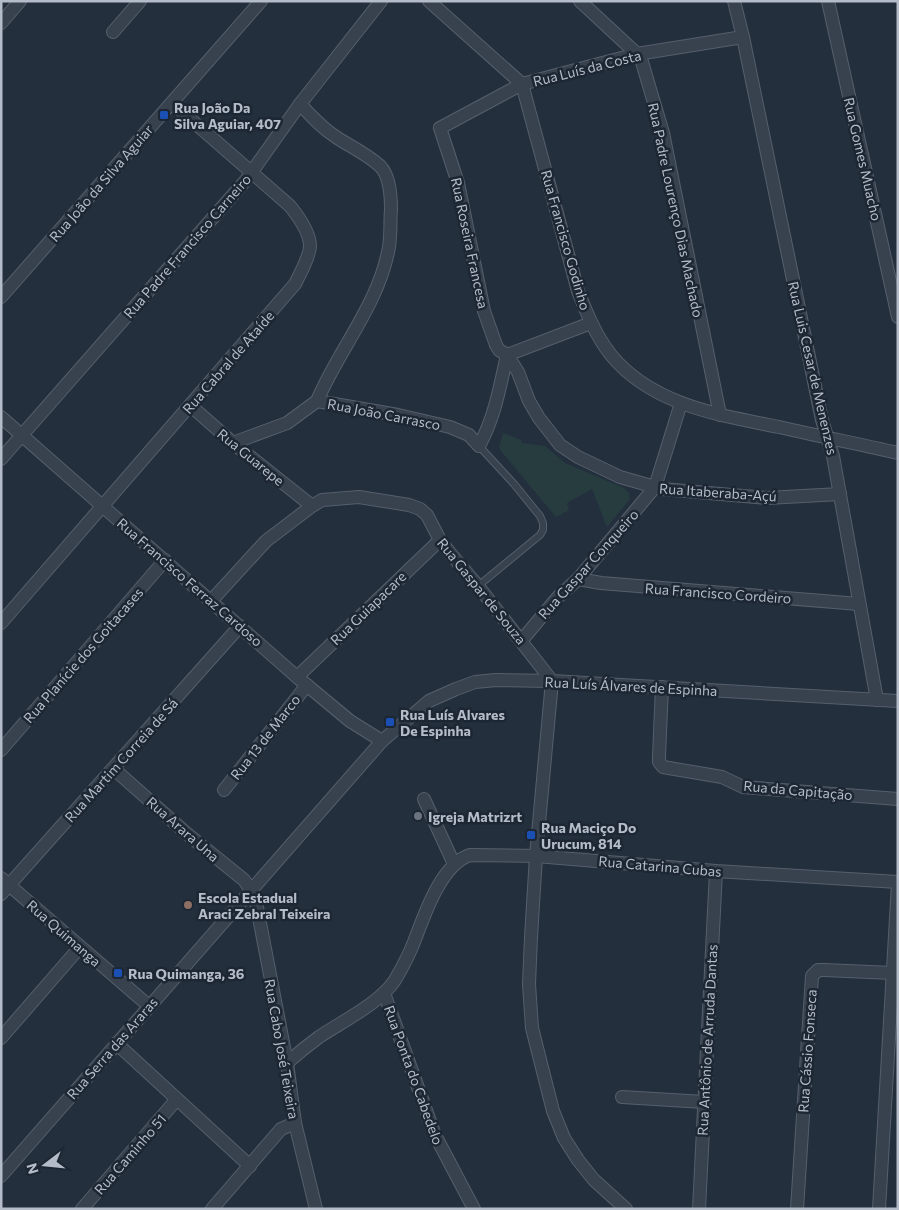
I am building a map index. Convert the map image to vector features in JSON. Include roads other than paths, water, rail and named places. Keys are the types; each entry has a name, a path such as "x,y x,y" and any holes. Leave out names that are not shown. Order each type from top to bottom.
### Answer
{"street":[{"path":"1,23 20,1"},
{"path":"113,32 140,1"},
{"name":"Rua João da Silva Aguiar","path":"1,297 261,1"},
{"name":"Rua Padre Francisco Carneiro","path":"1,459 252,172 300,104 381,1"},
{"path":"428,1 522,84"},
{"name":"Rua Padre Lourenço Dias Machado","path":"580,1 637,54 642,62 663,133 720,415"},
{"name":"Rua Luis Cesar de Menenzes","path":"734,1 822,420 829,438 877,700"},
{"name":"Rua Gomes Muacho","path":"828,1 898,317"},
{"name":"Rua Luís da Costa","path":"440,128 522,84 637,54 743,37"},
{"name":"Rua Francisco Godinho","path":"522,84 578,291 591,323 612,356 635,377 681,404 720,415 898,453"},
{"name":"Rua Cabral de Ataíde","path":"1,623 296,284 304,266 310,246 298,215 252,172 172,103"},
{"path":"300,104 322,127 382,167 389,184 391,205 389,247 371,303 327,378 317,401"},
{"name":"Rua Roseira Francesa","path":"440,128 458,183 484,311 496,344 500,350 507,354"},
{"path":"479,446 490,424 496,405 507,354 591,323"},
{"name":"Rua Itaberaba-Açú","path":"507,354 518,372 539,418 560,445 578,457 620,476 654,487 703,494 767,498 840,494"},
{"name":"Rua João Carrasco","path":"233,443 286,423 317,401 398,415 450,427 469,435 479,446"},
{"name":"Rua Gaspar Conqueiro","path":"522,640 558,597 578,579 654,487 681,404"},
{"name":"Rua Guarepe","path":"191,406 233,443 312,506"},
{"name":"Rua Francisco Ferraz Cardoso","path":"1,417 302,681 350,721 382,741"},
{"name":"Rua Gaspar de Souza","path":"211,601 266,541 322,500 340,497 359,497 409,505 427,514 440,540 450,554 522,640 552,680"},
{"name":"Rua Guiapacare","path":"302,681 440,540"},
{"name":"Rua Planície dos Goitacases","path":"1,750 165,560"},
{"name":"Rua Francisco Cordeiro","path":"578,579 601,583 859,604"},
{"name":"Rua Martim Correia de Sá","path":"4,886 114,769 240,626"},
{"name":"Rua Luís Álvares de Espinha","path":"382,741 429,701 475,682 496,680 552,680 898,701"},
{"path":"552,680 536,856 529,984 532,1028 553,1111 564,1138 594,1180 626,1209"},
{"name":"Rua 13 de Marco","path":"224,790 302,681"},
{"name":"Rua da Capitação","path":"662,687 659,762 669,770 722,776 743,787 898,799"},
{"name":"Rua Serra das Araras","path":"1,1176 382,741"},
{"name":"Rua Arara Una","path":"114,769 244,880 251,890"},
{"path":"287,1064 303,1049 374,1001 395,980 413,945 429,903 454,864 424,799"},
{"name":"Rua Catarina Cubas","path":"454,864 463,857 477,854 536,856 716,871 898,883"},
{"name":"Rua Antônio de Arruda Dantas","path":"699,1209 716,871"},
{"path":"879,1209 898,883"},
{"name":"Rua Quimanga","path":"4,886 80,947 148,1006"},
{"name":"Rua Cabo José Teixeira","path":"251,890 256,902 287,1064 295,1123 316,1209"},
{"path":"1,1038 80,947"},
{"name":"Rua Cássio Fonseca","path":"797,1209 812,976 818,970 893,973"},
{"name":"Rua Ponta do Cabedelo","path":"384,993 435,1135 474,1209"},
{"path":"116,1044 250,1166"},
{"path":"622,1097 704,1102"},
{"name":"Rua Caminho 51","path":"82,1209 177,1099"},
{"path":"212,1209 281,1129 295,1123"}],"lane":[{"path":"478,586 540,535 543,530 540,516 479,446"}],"place":[{"name":"Rua João Da Silva Aguiar, 407","path":"164,115"},
{"name":"Rua Luís Alvares De Espinha","path":"390,722"},
{"name":"Igreja Matrizrt","path":"418,816"},
{"name":"Rua Maciço Do Urucum, 814","path":"531,835"},
{"name":"Escola Estadual Araci Zebral Teixeira","path":"188,905"},
{"name":"Rua Quimanga, 36","path":"118,973"}]}
